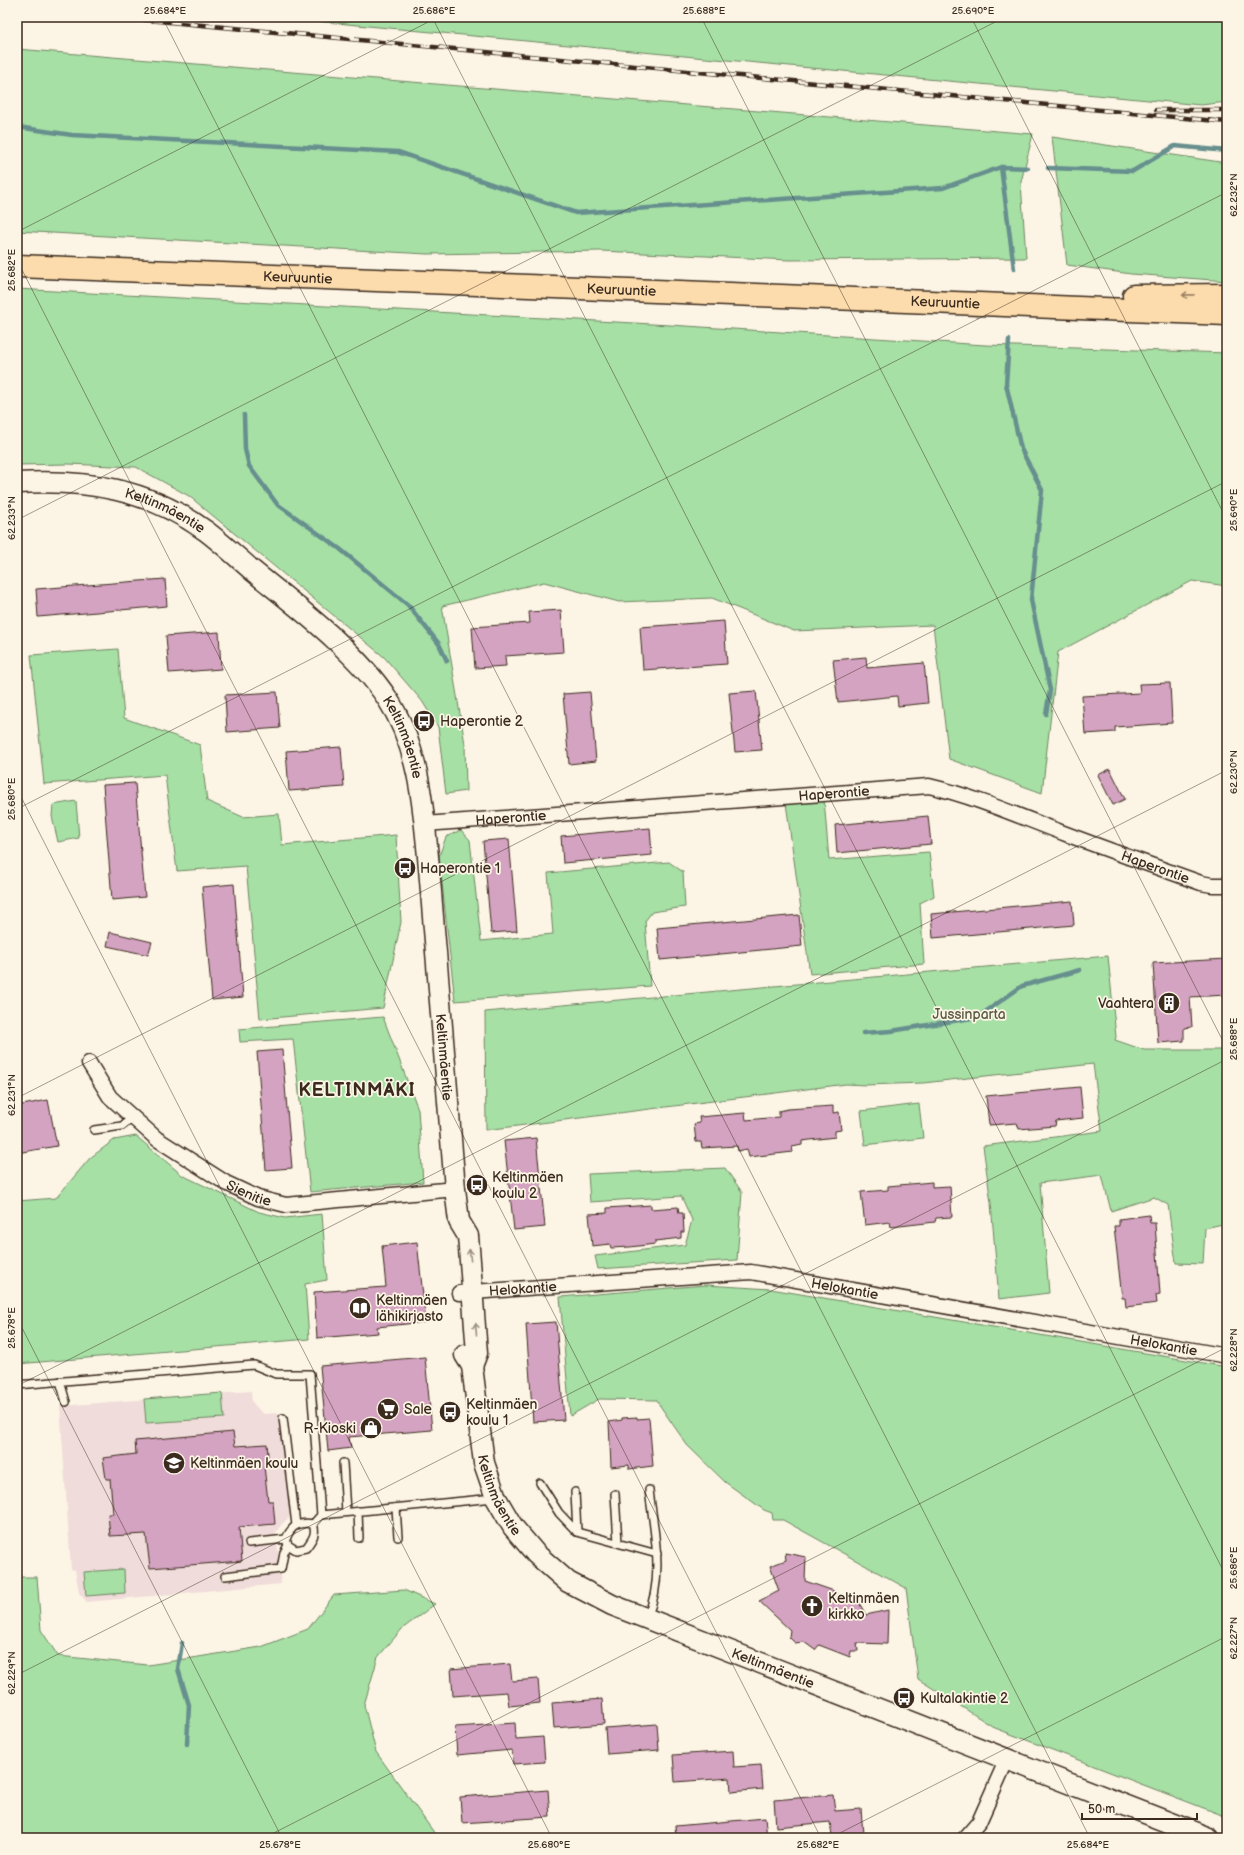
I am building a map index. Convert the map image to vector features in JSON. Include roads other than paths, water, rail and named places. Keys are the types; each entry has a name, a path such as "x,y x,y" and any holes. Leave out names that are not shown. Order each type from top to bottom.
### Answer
{"highway":[{"name":"Keuruuntie","path":"17,266 749,295 995,303 1227,314"},
{"path":"995,303 1071,298 1227,294"}],"main road":[{"name":"Keltinmäentie","path":"17,483 81,483 124,490 154,501 182,515 216,540 335,641 372,678 388,699 400,722 414,758 425,824 459,1221 454,1237 466,1292 464,1353 472,1366 484,1463 496,1498 513,1527 536,1554 568,1582 612,1605 1209,1838"}],"street":[{"name":"Haperontie","path":"425,824 929,786 978,800 1201,883 1212,885 1227,884"},
{"name":"Sienitie","path":"90,1063 110,1097 157,1139 226,1183 258,1198 286,1205 456,1189"},
{"name":"Helokantie","path":"466,1292 751,1272 1227,1356"},
{"path":"965,1838 979,1822 1007,1760"}],"lane":[{"path":"94,1130 122,1126 132,1118"},
{"path":"17,1386 254,1365 261,1370 276,1374 310,1374 321,1514 313,1524"},
{"path":"60,1381 66,1402"},
{"path":"283,1418 296,1525"},
{"path":"342,1463 346,1512"},
{"path":"540,1482 559,1513 577,1532 657,1554"},
{"path":"646,1619 654,1601 657,1554 649,1490"},
{"path":"575,1492 577,1532"},
{"path":"615,1494 618,1543"},
{"path":"321,1514 496,1498"},
{"path":"396,1508 398,1537"},
{"path":"358,1511 359,1538"},
{"path":"225,1576 281,1569 290,1531 296,1525 305,1522 313,1524"},
{"path":"249,1543 287,1542 296,1550 306,1548 314,1539 315,1530 313,1524"}],"waterway":[{"path":"17,127 72,135 398,152 576,213 943,188 1001,167 1028,168"},
{"path":"1048,168 1133,171 1175,146 1227,151"},
{"path":"1001,167 1014,269"},
{"path":"1009,340 1006,384 1021,449 1042,490 1031,600 1050,690 1046,714"},
{"path":"244,415 245,449 249,466 277,504 340,549 408,605 439,644 447,661"},
{"path":"863,1033 891,1031 978,1017 1022,986 1080,970"},
{"path":"182,1643 178,1669 189,1705 187,1744"}],"railway":[{"path":"117,17 1227,122"},
{"path":"1156,110 1227,110"}],"place":[{"name":"Haperontie 2","path":"424,721"},
{"name":"Haperontie 1","path":"405,868"},
{"name":"Vaahtera","path":"1169,1003"},
{"name":"Keltinmäen koulu 2","path":"477,1185"},
{"name":"Keltinmäen lähikirjasto","path":"360,1308"},
{"name":"Sale","path":"388,1409"},
{"name":"Keltinmäen koulu 1","path":"450,1412"},
{"name":"R-Kioski","path":"371,1428"},
{"name":"Keltinmäen koulu","path":"174,1463"},
{"name":"Keltinmäen kirkko","path":"812,1606"},
{"name":"Kultalakintie 2","path":"904,1698"}],"district":[{"name":"KELTINMÄKI","path":"357,1090"}],"park label":[{"name":"Jussinparta","path":"969,1014"}]}
